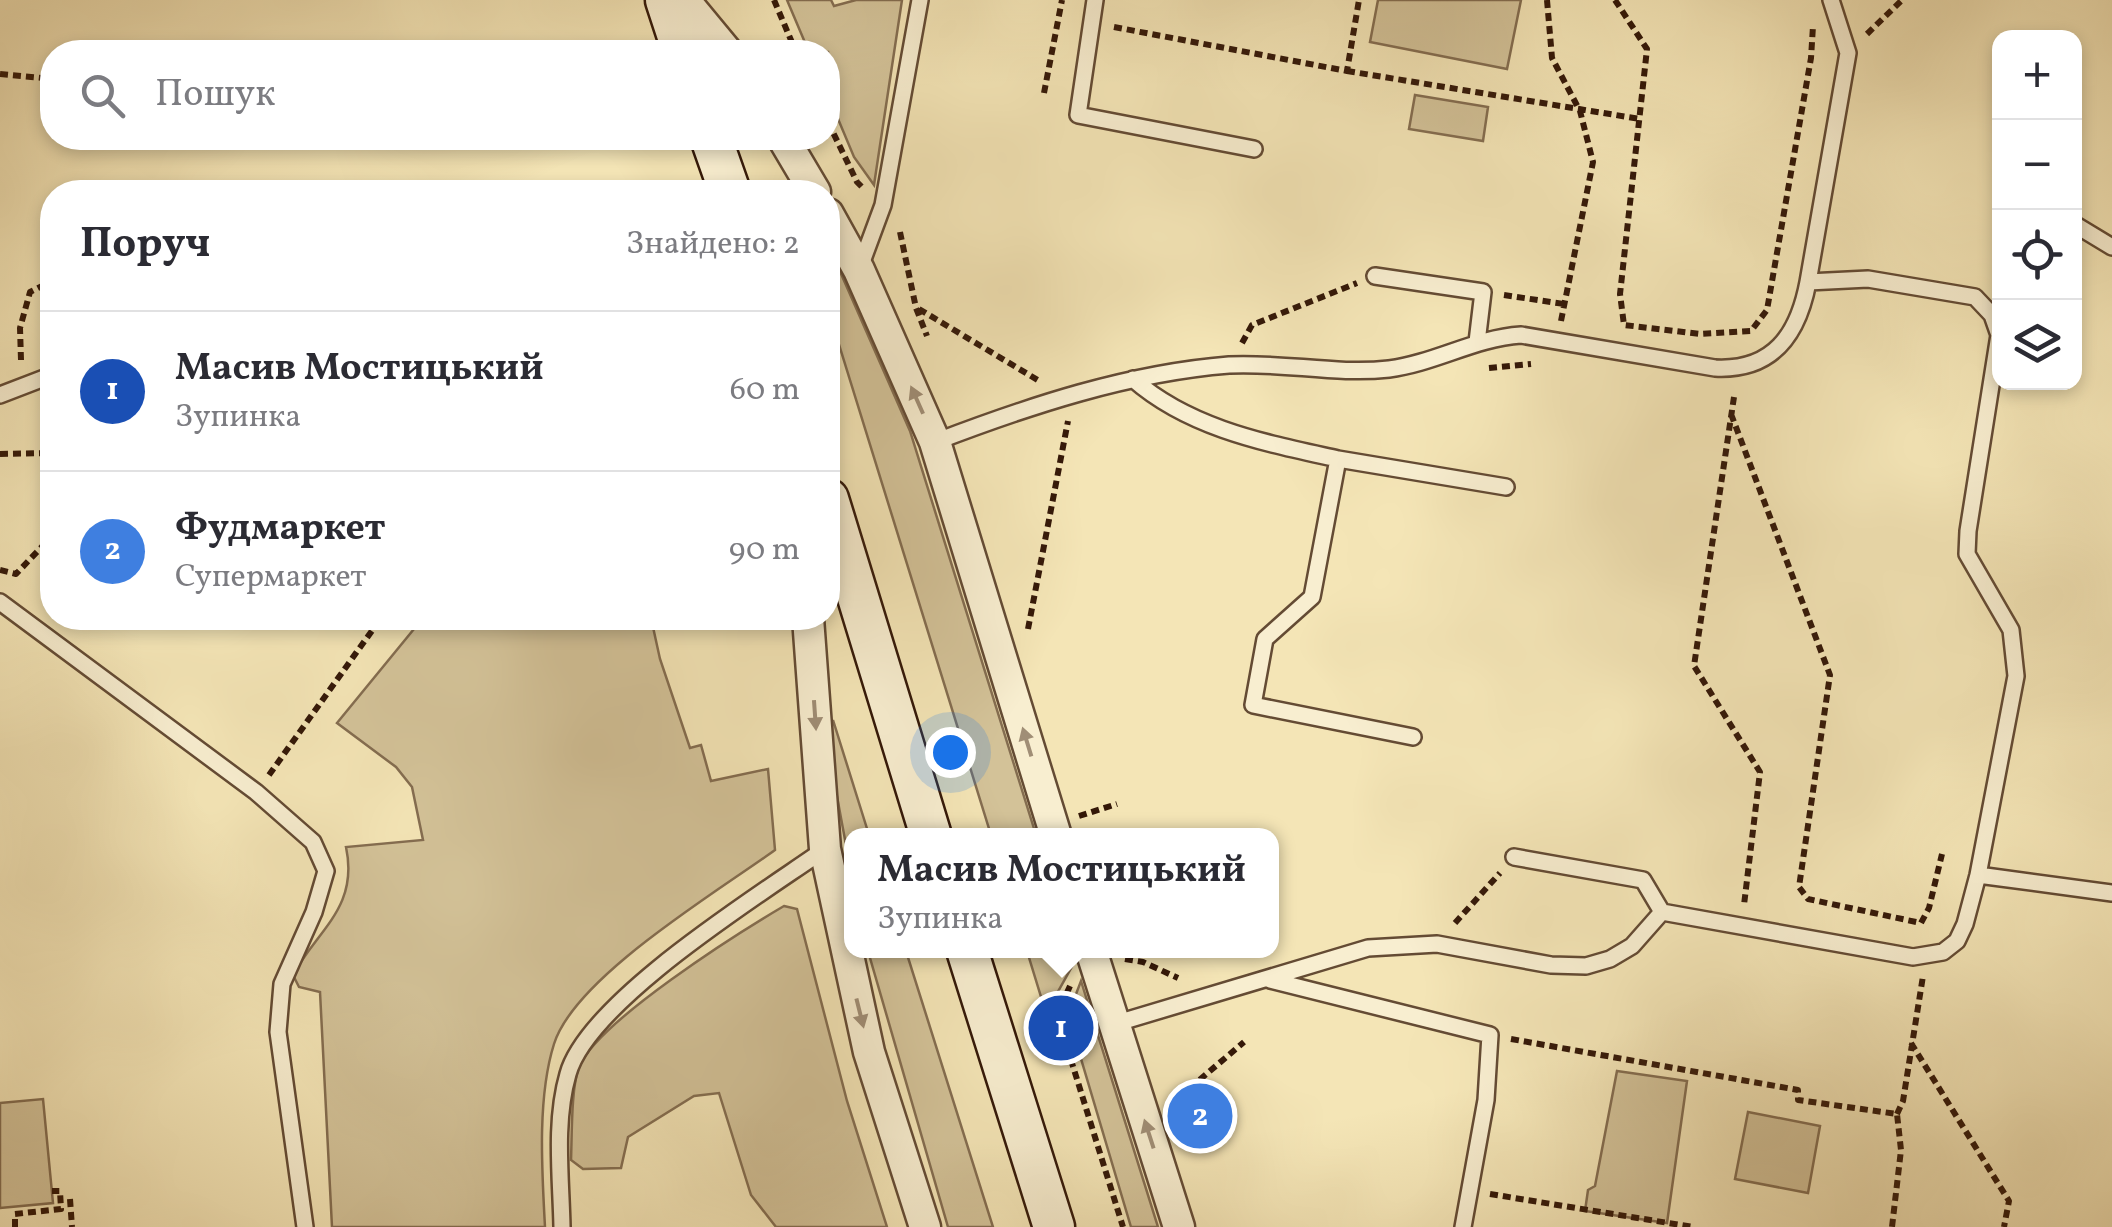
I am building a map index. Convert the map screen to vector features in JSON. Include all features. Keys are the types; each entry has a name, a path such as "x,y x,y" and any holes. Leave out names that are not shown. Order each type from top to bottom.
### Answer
{"main road":[{"path":"666,0 679,40"},
{"path":"716,150 726,180"},
{"path":"840,539 928,828"},
{"path":"970,958 1054,1227"}],"street":[{"path":"684,0 716,40"},
{"path":"791,150 808,180"},
{"path":"840,236 935,442 1067,826"},
{"path":"809,630 825,849 844,937"},
{"path":"849,958 869,1052 925,1227"},
{"path":"1093,958 1179,1227"}],"lane":[{"path":"859,270 883,204 920,0"},
{"path":"1095,0 1078,115 1254,149"},
{"path":"935,442 1068,404 1133,379 1229,366 1384,370 1415,366 1477,342 1522,336 1714,368 1739,369 1763,359 1784,342 1801,316 1808,282 1848,53 1831,0"},
{"path":"2082,229 2112,247"},
{"path":"1375,276 1483,292 1477,342"},
{"path":"1514,857 1643,880 1662,912 1913,956 1943,952 1957,941 1978,875 2016,676 2011,630 1968,554 1968,530 1999,335 1992,315 1975,297 1868,279 1808,282"},
{"path":"1133,379 1184,415 1259,442 1506,487"},
{"path":"0,395 40,380"},
{"path":"1338,458 1312,597 1265,639 1252,705 1414,737"},
{"path":"0,602 256,792 313,842 326,871 314,912 282,984 278,1032 305,1227"},
{"path":"562,1227 560,1122 568,1070 600,1021 644,980 825,849"},
{"path":"1978,875 2112,893"},
{"path":"1114,1024 1368,948 1437,944 1551,964 1586,966 1632,946 1662,912"},
{"path":"1265,979 1490,1035 1486,1100 1462,1227"}],"path":[{"path":"774,0 791,40"},
{"path":"1044,93 1062,0"},
{"path":"1347,71 1359,0"},
{"path":"1546,0 1552,58 1580,111 1593,162 1558,342"},
{"path":"1616,0 1647,49 1620,294 1624,325 1700,334 1752,331 1767,310 1813,22"},
{"path":"1848,53 1902,0"},
{"path":"1059,16 1347,71 1640,119"},
{"path":"0,74 40,78"},
{"path":"1229,366 1252,325 1375,276"},
{"path":"21,370 20,328 30,292 40,287"},
{"path":"1483,292 1564,304"},
{"path":"916,308 1068,404 1026,640"},
{"path":"1476,368 1539,365"},
{"path":"1716,394 1734,396 1744,390"},
{"path":"1734,396 1694,666 1760,772 1742,926"},
{"path":"1731,414 1830,675 1799,887 1808,898 1921,923 1929,908 1942,854"},
{"path":"0,454 40,454"},
{"path":"0,570 16,574 40,549"},
{"path":"256,792 372,630"},
{"path":"1067,826 1117,804"},
{"path":"1437,944 1514,857"},
{"path":"1892,1227 1901,1150 1897,1114 1903,1101 1927,955"},
{"path":"1122,958 1143,962 1216,994"},
{"path":"1923,977 1936,977"},
{"path":"1057,1015 1123,1227"},
{"path":"1490,1035 1798,1090 1798,1100 1897,1114"},
{"path":"1170,1105 1244,1042"},
{"path":"1911,1043 2008,1201 2004,1227"},
{"path":"1469,1190 1693,1227"},
{"path":"15,1227 15,1214 62,1209 60,1191 52,1191"},
{"path":"70,1199 72,1227"}],"shaded area":[{"path":"787,0 831,0 834,6 856,0 902,0 874,185 854,157 840,124 840,40 804,40"},
{"path":"1378,0 1521,0 1507,69 1370,42"},
{"path":"1415,95 1488,107 1483,141 1409,129"},
{"path":"840,271 910,431 1034,828 989,828 840,348"},
{"path":"413,630 654,630 690,748 701,745 711,781 768,769 775,850 618,964 567,1018 554,1044 543,1111 545,1227 332,1227 320,992 299,987 293,975 341,902 347,886 346,847 423,840 412,787 396,767 337,723"},
{"path":"833,720 867,828 844,828 844,834 828,748"},
{"path":"784,906 797,909 847,1101 887,1227 776,1227 751,1195 719,1093 694,1096 628,1137 621,1168 583,1169 571,1160 576,1076 591,1048 671,980"},
{"path":"870,958 908,958 993,1227 948,1227"},
{"path":"1029,958 1074,958 1075,961 1046,1013"},
{"path":"1081,981 1158,1227 1131,1227 1068,1015"},
{"path":"1617,1071 1687,1081 1667,1223 1585,1211 1588,1190 1595,1186"},
{"path":"43,1099 53,1203 0,1208 0,1103"},
{"path":"1748,1112 1820,1126 1808,1193 1735,1179"}],"place":[{"name":"Масив Мостицький","path":"1061,1028"},
{"name":"Фудмаркет","path":"1200,1116"}]}
